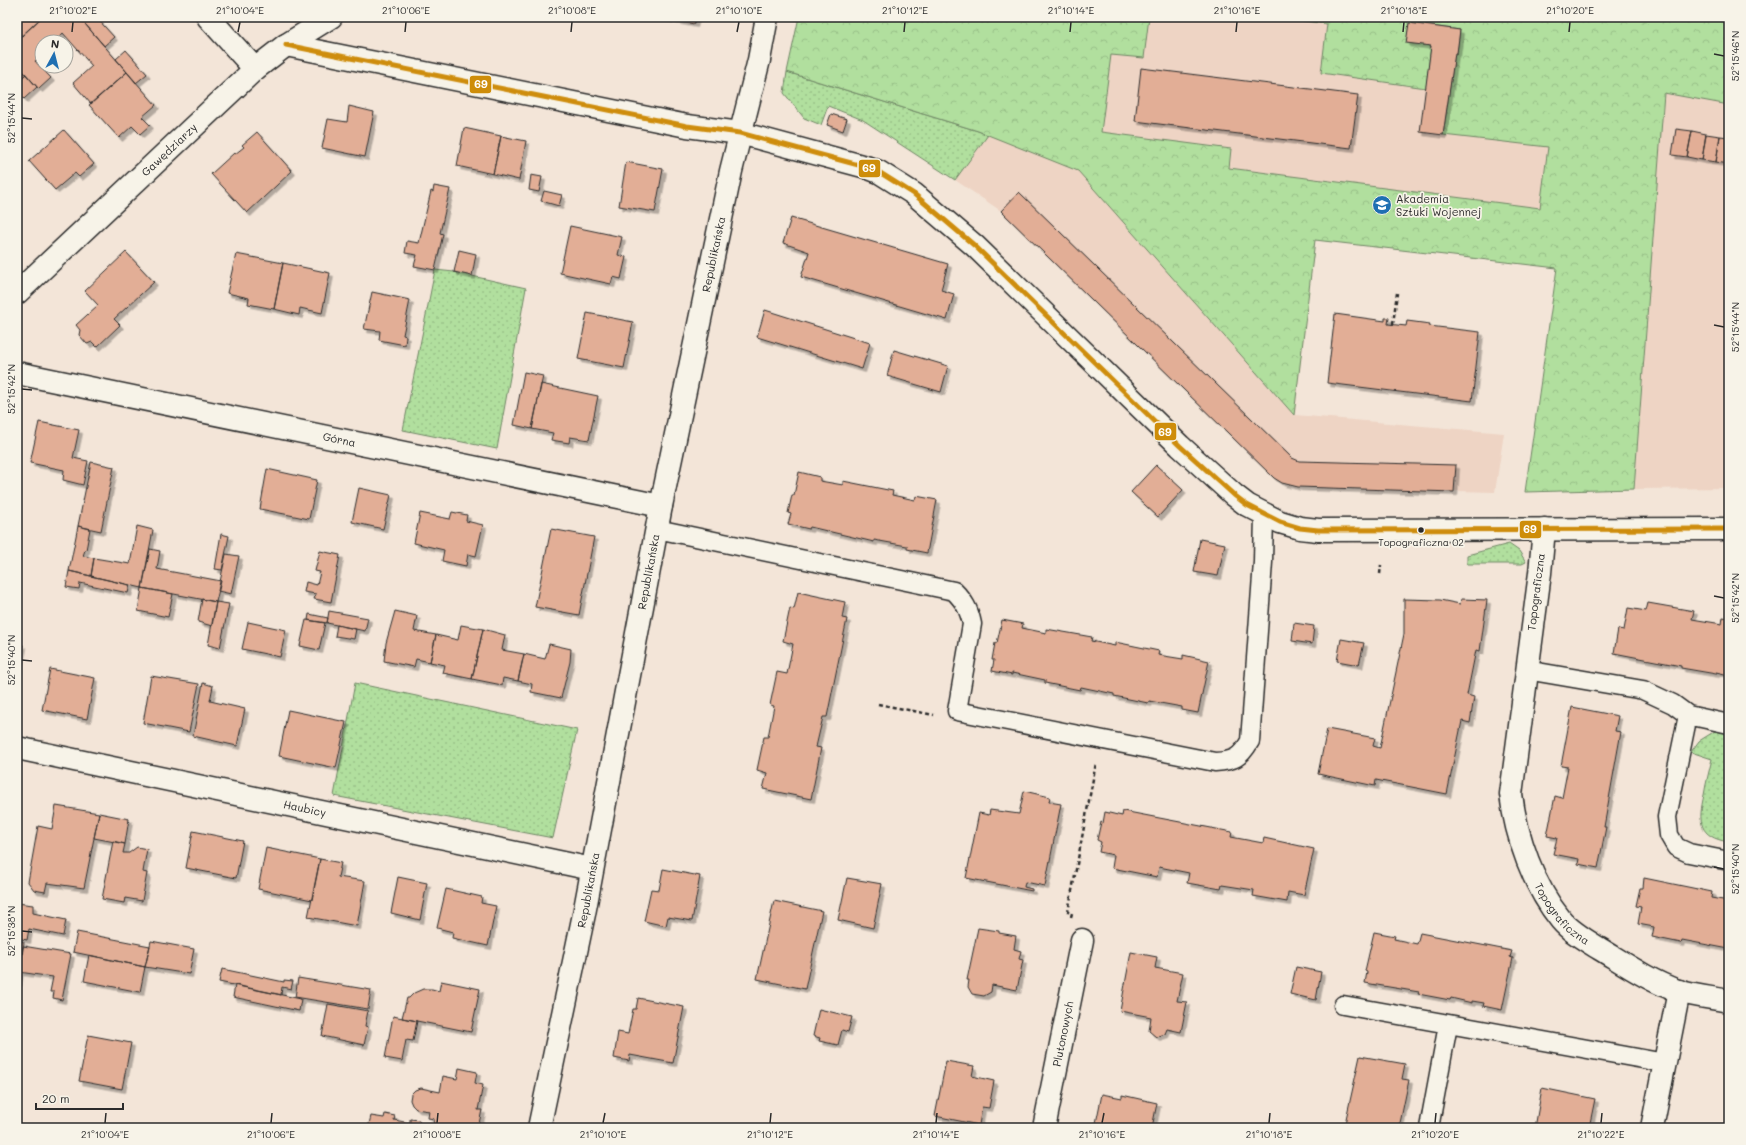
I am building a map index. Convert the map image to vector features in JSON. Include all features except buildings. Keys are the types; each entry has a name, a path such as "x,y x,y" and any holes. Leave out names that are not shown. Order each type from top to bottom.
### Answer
{"street":[{"path":"208,17 255,69"},
{"name":"Gawędziarzy","path":"17,293 255,69 286,45 331,17"},
{"name":"Republikańska","path":"539,1128 592,869 661,506 740,133 759,60 767,17"},
{"path":"286,45 687,126 740,133 866,167 879,172 914,194 975,246 1202,466 1247,505 1264,514 1300,528 1318,530 1729,529"},
{"name":"Górna","path":"17,373 661,506"},
{"name":"Topograficzna","path":"1544,530 1540,573 1526,670 1511,794 1518,834 1546,898 1562,921 1572,930 1636,971 1679,991 1729,1001"},
{"name":"Haubicy","path":"17,748 592,869"},
{"name":"Plutonowych","path":"1044,1128 1082,940"},
{"path":"1652,1128 1679,991"}],"lane":[{"path":"657,529 954,591 964,600 969,611 972,624 957,711 1215,762 1230,761 1243,753 1250,741 1263,562 1264,514"},
{"path":"1526,670 1643,690 1673,704 1688,716 1729,724"},
{"path":"1688,716 1667,817 1669,835 1676,847 1689,853 1729,861"},
{"path":"1343,1005 1664,1063"},
{"path":"1429,1128 1448,1024"}],"path":[{"path":"1393,324 1397,293"},
{"path":"1380,574 1381,565"},
{"path":"878,704 935,715"},
{"path":"1082,940 1068,931 1072,913 1068,912 1100,739"}],"shaded area":[{"name":"Akademia Sztuki Wojennej","path":"799,17 1729,17 1729,488 1634,489 1650,267 1557,268 1315,240 1295,415 1504,433 1495,492 1298,487 1282,483 1274,478 1001,211 955,180 987,136 978,131 787,72"}],"green space":[{"name":"Akademia Sztuki Wojennej","path":"799,17 1149,17 1144,58 1111,55 1101,132 1231,149 1229,168 1540,208 1548,147 1443,135 1455,53 1457,53 1460,30 1409,23 1407,43 1431,46 1426,88 1321,73 1327,24 1274,17 1729,17 1729,105 1664,93 1634,489 1525,492 1557,268 1315,240 1294,415 1078,171 978,131 787,72"},
{"path":"787,72 988,135 955,180 863,120 828,106 821,125 804,118 784,93"},
{"path":"435,270 454,272 526,288 497,449 403,430"},
{"path":"1509,544 1519,551 1526,562 1522,564 1467,564 1467,555"},
{"path":"355,683 577,730 553,838 334,796"},
{"path":"1715,731 1729,733 1729,842 1719,840 1711,836 1706,832 1703,826 1701,820 1702,804 1712,759 1691,752 1699,741"}],"transit line":[{"name":"69","path":"286,45 687,126 740,133 866,167 879,172 914,194 975,246 1180,446 1234,495 1247,505 1280,522 1300,528 1318,530 1729,529"}],"place":[{"name":"Akademia Sztuki Wojennej","path":"1382,205"},
{"name":"Topograficzna 02","path":"1421,530"}]}
